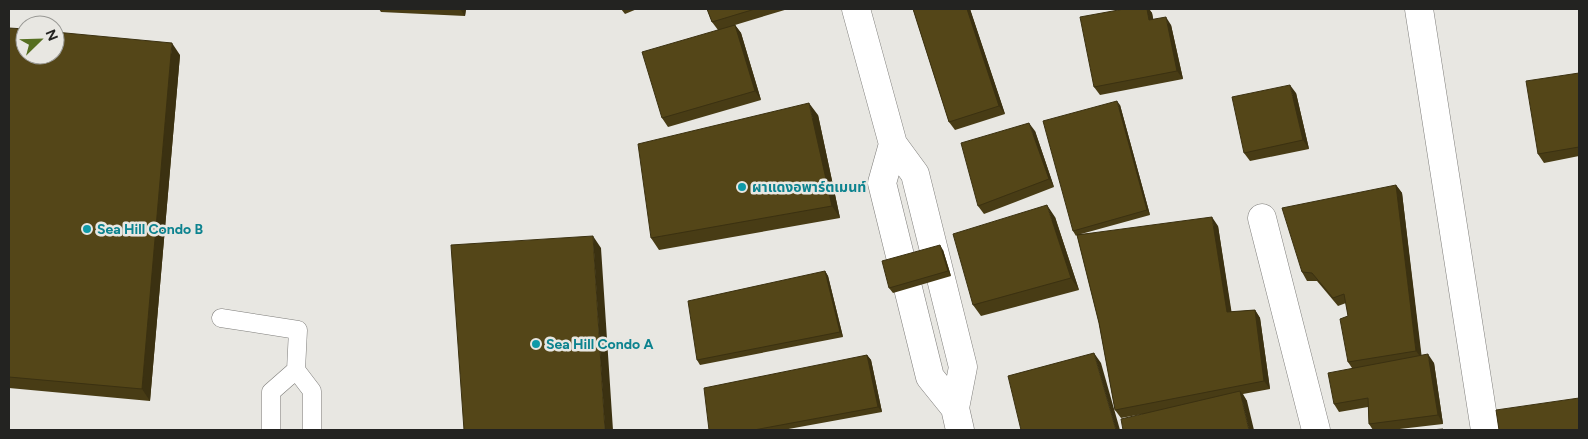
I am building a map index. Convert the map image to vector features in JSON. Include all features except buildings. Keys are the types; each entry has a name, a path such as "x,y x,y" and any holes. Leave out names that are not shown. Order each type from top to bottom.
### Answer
{"street":[{"path":"856,9 893,144 882,183 930,377 957,419"},
{"path":"1419,9 1485,430"},
{"path":"1262,218 1316,430"}],"lane":[{"path":"220,318 298,330 296,370 312,391 312,430"},
{"path":"270,430 271,392 296,370"}],"place":[{"name":"ผาแดงอพาร์ตเมนท์","path":"742,187"},
{"name":"Sea Hill Condo B","path":"87,229"},
{"name":"Sea Hill Condo A","path":"536,344"}]}
